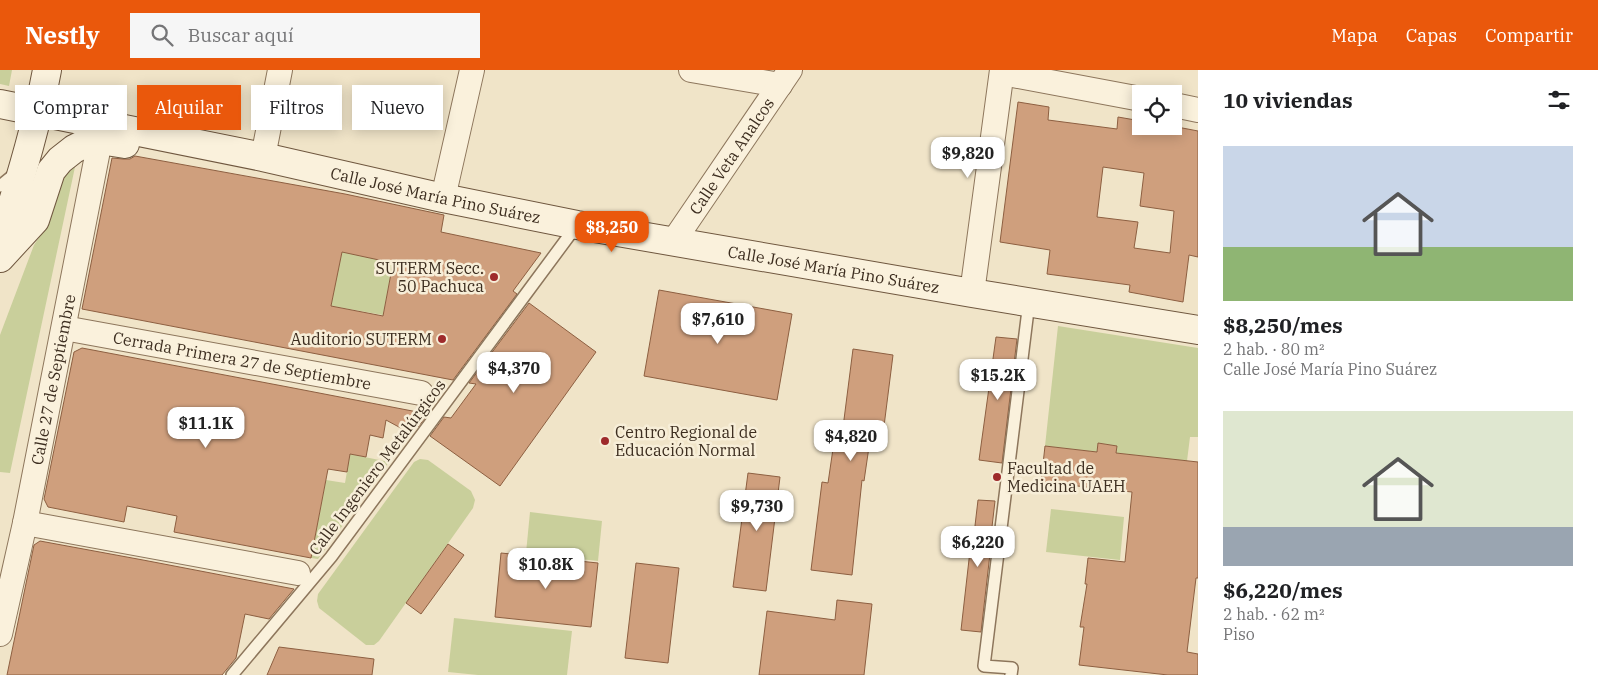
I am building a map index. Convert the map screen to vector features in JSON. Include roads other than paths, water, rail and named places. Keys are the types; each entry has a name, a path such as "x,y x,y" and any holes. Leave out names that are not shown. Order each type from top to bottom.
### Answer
{"main road":[{"path":"44,85 47,70"},
{"path":"0,104 15,107"},
{"path":"0,242 25,166 34,130"},
{"path":"96,130 102,132"},
{"path":"0,258 35,220 51,171 60,160 74,149 102,132"},
{"name":"Calle José María Pino Suárez","path":"102,132 135,145 161,136 443,198 578,225 1198,330"}],"street":[{"path":"263,157 280,70"},
{"path":"443,198 472,70"},
{"path":"691,70 785,78"},
{"path":"972,293 1002,71 1132,97"},
{"name":"Calle Veta Analcos","path":"673,242 785,78"},
{"path":"1182,107 1198,110"},
{"name":"Calle 27 de Septiembre","path":"0,634 25,523 102,132"},
{"name":"Cerrada Primera 27 de Septiembre","path":"64,328 421,393"},
{"path":"25,523 298,573"}],"lane":[{"path":"0,186 25,166"},
{"name":"Calle Ingeniero Metalúrgicos","path":"232,675 331,558 578,225"},
{"path":"1011,675 1012,668 984,666 1028,302"}],"place":[{"name":"SUTERM Secc. 50 Pachuca","path":"494,277"},
{"name":"Auditorio SUTERM","path":"442,339"},
{"name":"Centro Regional de Educación Normal","path":"605,441"},
{"name":"Facultad de Medicina UAEH","path":"997,477"}]}
